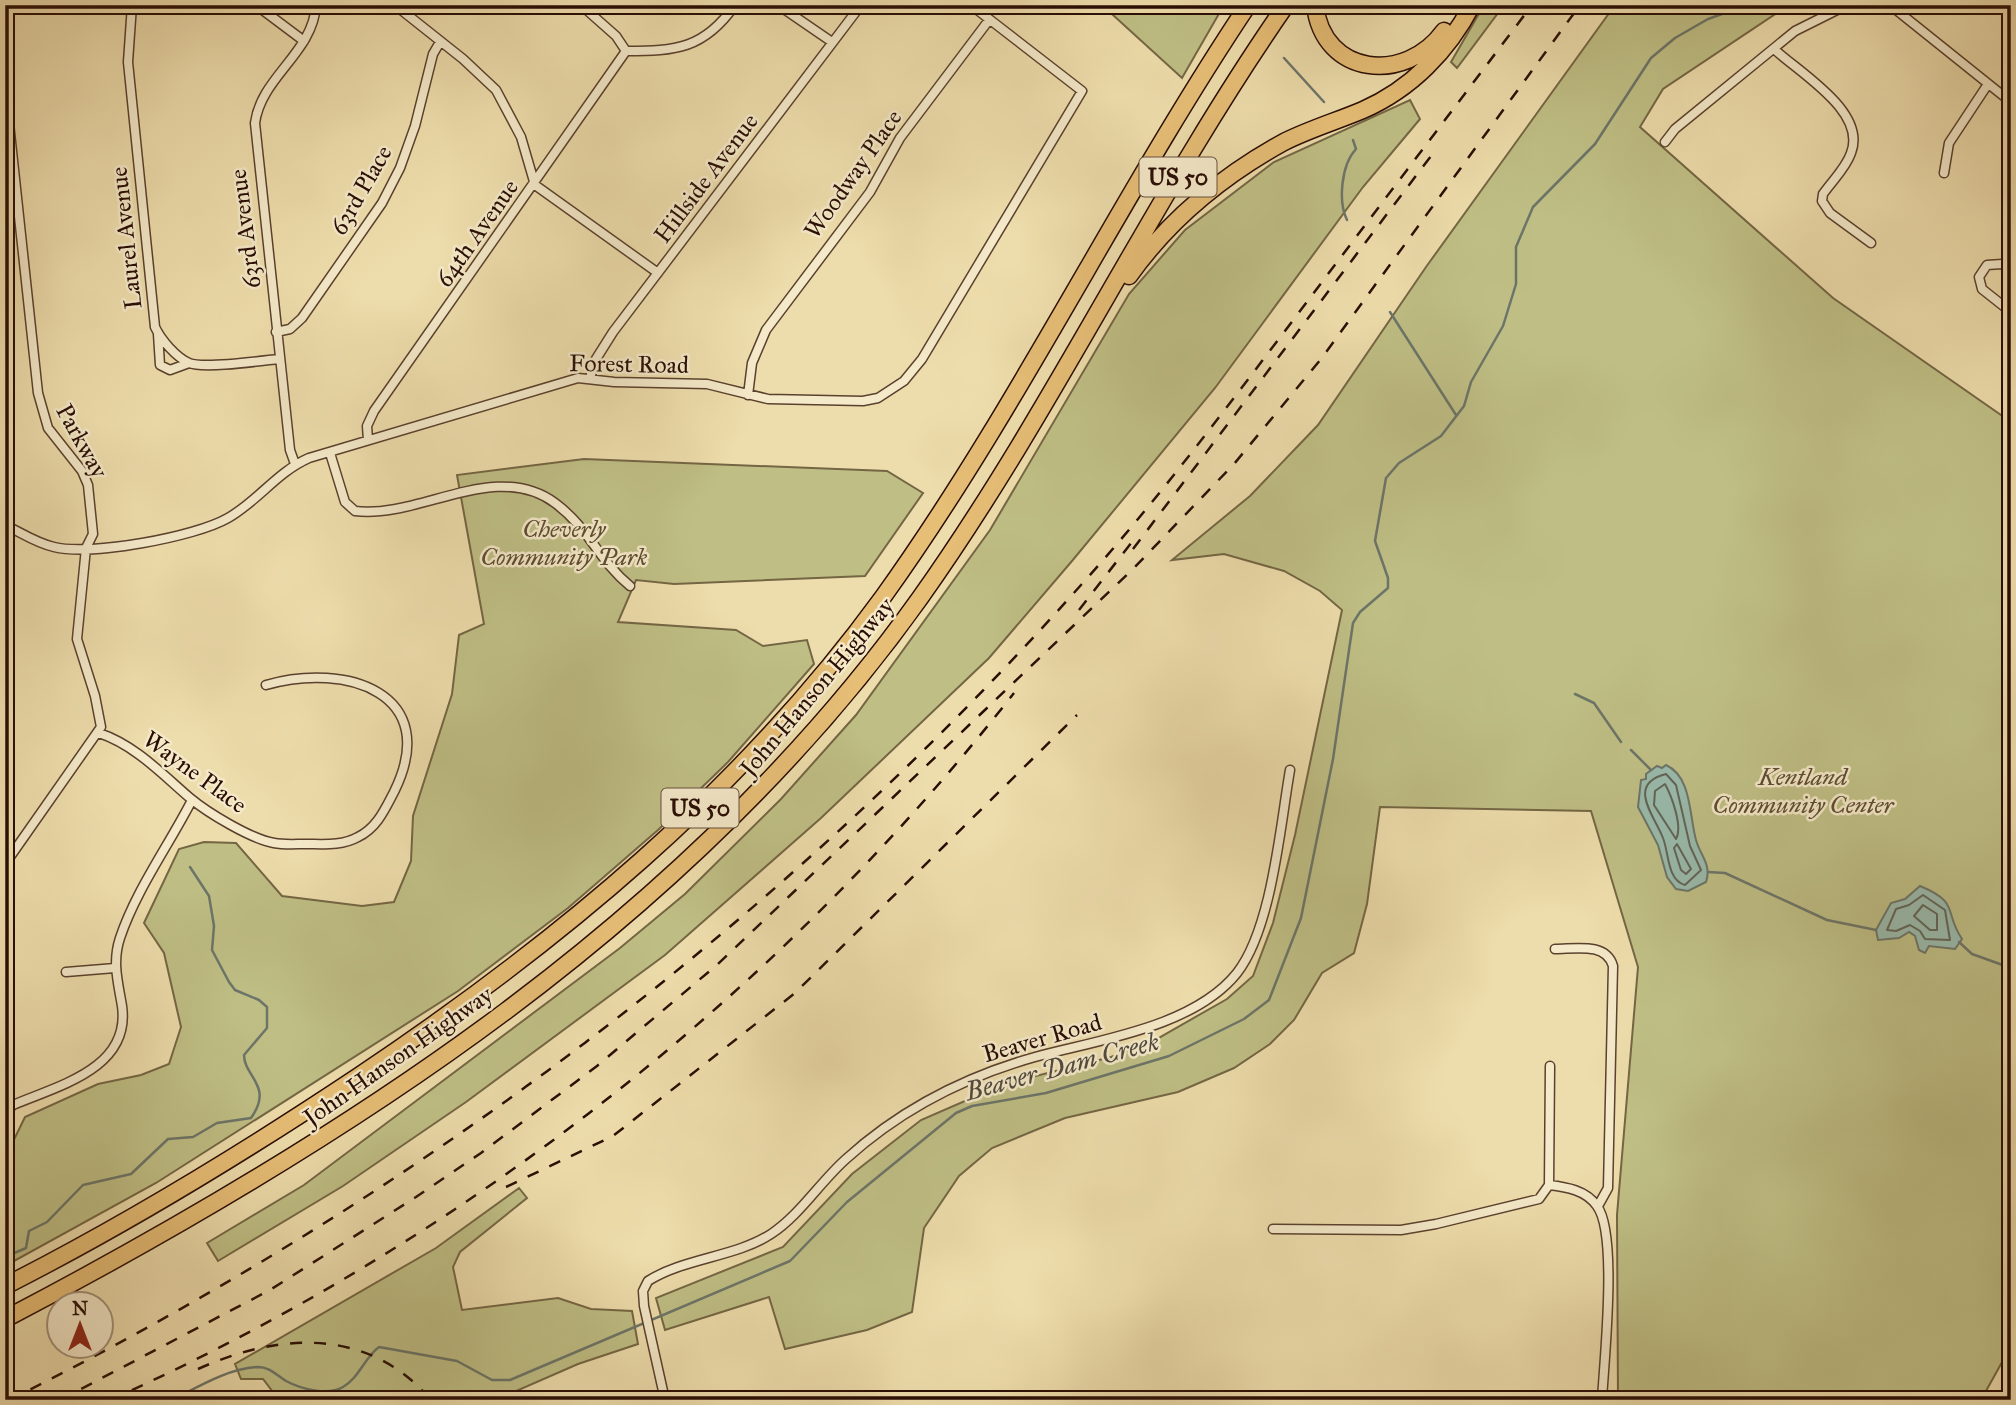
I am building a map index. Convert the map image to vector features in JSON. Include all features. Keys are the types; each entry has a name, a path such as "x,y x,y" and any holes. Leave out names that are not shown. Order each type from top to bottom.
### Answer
{"highway":[{"path":"1178,114 1196,71 1235,5"},
{"name":"John Hanson Highway","path":"5,1286 212,1170 405,1044 563,928 639,864 710,797 824,673 903,567 958,483 1178,114 1248,5"},
{"name":"John Hanson Highway","path":"5,1319 182,1223 343,1123 516,1002 672,876 793,757 885,645 961,538 1218,110 1286,5"},
{"path":"1314,5 1324,35 1337,50 1360,63 1383,67 1408,62 1425,52 1461,5"},
{"path":"1074,352 1150,248 1205,195 1255,158 1288,140 1364,109 1406,85 1445,47 1472,5"}],"street":[{"name":"Laurel Avenue","path":"132,5 128,51 131,97 158,334 189,363"},
{"path":"256,5 304,41"},
{"name":"63rd Avenue","path":"296,464 290,450 278,359 255,123 264,93 304,41 314,20 316,5"},
{"path":"395,5 496,90 524,145 535,185 658,273"},
{"path":"581,5 616,36 626,51 683,48 720,25 735,5"},
{"path":"779,5 832,42"},
{"name":"Hillside Avenue","path":"590,378 605,343 861,5"},
{"path":"971,5 989,20"},
{"path":"1665,142 1742,72 1774,50 1795,31 1847,5"},
{"path":"1890,5 2011,102"},
{"name":"Forest Road","path":"5,525 46,545 86,548 175,537 209,528 246,507 280,474 296,464 564,380 590,378 623,383 707,384 748,395 786,400 863,401 878,398 904,381 922,359 1082,91 989,20"},
{"name":"Woodway Place","path":"748,395 752,363 766,330 880,178 900,138 989,20"},
{"name":"63rd Place","path":"276,332 290,329 302,318 382,203 407,151 433,54 440,42"},
{"path":"1774,50 1848,117 1854,144 1850,157 1823,194 1822,201 1830,213 1871,243"},
{"name":"64th Avenue","path":"368,440 367,426 374,411 535,185 554,153 626,51"},
{"path":"1944,173 1949,143 1988,84"},
{"name":"Parkway","path":"5,86 38,393 48,428 82,471 88,485 93,534 86,548 77,639 99,708 99,733"},
{"path":"2011,271 2002,264 1987,265 1979,277 1982,289 2011,312"},
{"path":"158,334 160,365 170,370 189,363 240,363 278,359"},
{"path":"330,453 345,502 355,511 380,511 500,487 534,492 575,519 611,568 630,586"},
{"name":"Wayne Place","path":"99,733 135,752 192,800 240,829 274,843 345,842 358,838 377,823 396,788 408,752 407,729 394,704 383,693 356,682 296,679 266,685"},
{"path":"5,864 76,761 99,733"},
{"name":"Beaver Road","path":"665,1400 644,1306 643,1291 648,1282 769,1236 874,1135 927,1100 995,1069 1138,1030 1173,1016 1221,988 1236,974 1251,953 1265,910 1290,770"},
{"path":"5,1112 13,1105 87,1073 114,1047 123,1015 115,968 118,946 125,926 192,800"},
{"path":"1555,949 1598,950 1608,955 1613,966 1608,1188 1598,1206"},
{"path":"66,972 115,968"},
{"path":"1273,1229 1401,1230 1539,1199 1549,1185 1549,1066"},
{"path":"1549,1185 1584,1194 1598,1206 1605,1223 1607,1248 1601,1400"}],"green space":[{"path":"1102,5 1224,5 1182,78"},
{"path":"1484,5 1504,5 1457,68 1451,62"},
{"name":"Kentland Community Center","path":"1615,5 1795,5 1777,13 1663,89 1640,127 1833,298 2011,422 2011,1346 1981,1400 1618,1400 1617,1215 1638,967 1591,811 1380,807 1367,904 1354,953 1322,973 1294,1020 1270,1044 1234,1068 1178,1092 1065,1118 992,1148 959,1176 924,1228 912,1312 867,1330 785,1349 769,1297 665,1330 656,1298 783,1247 852,1174 921,1120 1004,1084 1111,1057 1155,1040 1227,999 1253,976 1273,923 1295,835 1342,610 1320,591 1284,571 1224,554 1172,560 1250,496 1318,425 1426,267"},
{"path":"1410,100 1420,119 1363,187 1215,388 989,658 821,818 665,955 466,1102 343,1186 218,1261 207,1243 304,1185 620,948 685,894 781,799 856,715 990,530 1129,294 1185,230 1274,162"},
{"name":"Cheverly Community Park","path":"584,459 887,471 923,493 865,576 674,584 636,580 618,622 736,630 763,646 807,640 814,664 728,762 658,830 568,908 458,991 156,1183 5,1266 5,1158 25,1117 98,1084 141,1075 169,1064 181,1027 164,953 144,923 179,849 204,842 236,843 282,896 362,906 394,902 411,861 413,816 452,694 459,635 484,624 457,475"},
{"path":"519,1188 527,1198 460,1252 453,1267 462,1310 558,1298 591,1309 632,1311 638,1344 578,1364 516,1391 518,1400 279,1400 263,1379 241,1379 235,1364 436,1248"}],"water":[{"path":"1666,765 1681,778 1685,787 1696,840 1708,870 1706,882 1688,891 1676,889 1667,877 1658,845 1638,807 1641,780 1646,779 1646,774 1657,766 1662,768"},
{"path":"1920,886 1941,898 1949,908 1962,939 1955,949 1929,946 1925,953 1919,950 1915,936 1909,932 1899,938 1878,940 1876,930 1891,903 1905,899"}],"waterway":[{"name":"Beaver Dam Creek","path":"172,1400 225,1374 258,1367 269,1370 299,1387 322,1391 337,1390 349,1383 379,1347 457,1361 492,1380 510,1380 790,1261 847,1202 956,1113 972,1106 1046,1093 1169,1056 1244,1019 1269,1000 1301,918 1333,759 1353,623 1360,612 1388,588 1388,578 1375,541 1386,478 1399,463 1441,436 1464,406 1471,382 1503,326 1516,284 1516,247 1533,207 1595,144 1651,58 1675,38 1708,19 1747,5"},
{"path":"1284,58 1324,102"},
{"path":"1347,220 1342,194 1347,164 1356,149 1353,140"},
{"path":"1390,312 1456,415"},
{"path":"1575,694 1594,703 1621,742"},
{"path":"1631,750 1651,770"},
{"path":"5,1257 26,1248 29,1231 47,1222 83,1185 131,1174 168,1139 193,1137 217,1123 251,1118 257,1107 259,1090 248,1070 244,1055 267,1028 267,1007 259,1000 235,990 229,982 212,950 214,926 209,896 190,867"},
{"path":"1708,872 1725,873 1827,920 1876,930"},
{"path":"1959,942 1972,954 2011,968"}],"railway":[{"path":"9,1400 159,1321 304,1236 446,1143 584,1044 717,938 844,826 966,708 1136,522 1240,390 1532,5"},
{"path":"60,1400 270,1290 416,1197 481,1153 597,1066 718,964 1133,569 1234,464 1321,359 1580,5"},
{"path":"1133,549 1431,156"},
{"path":"1079,610 1135,538"},
{"path":"110,1400 240,1337 366,1266 488,1187 605,1101 716,1008 822,909 922,804 1014,693"},
{"path":"506,1187 613,1136 795,993 1077,715"},
{"path":"198,1369 259,1348 290,1343 321,1343 351,1348 379,1359 406,1376 431,1400"}]}
